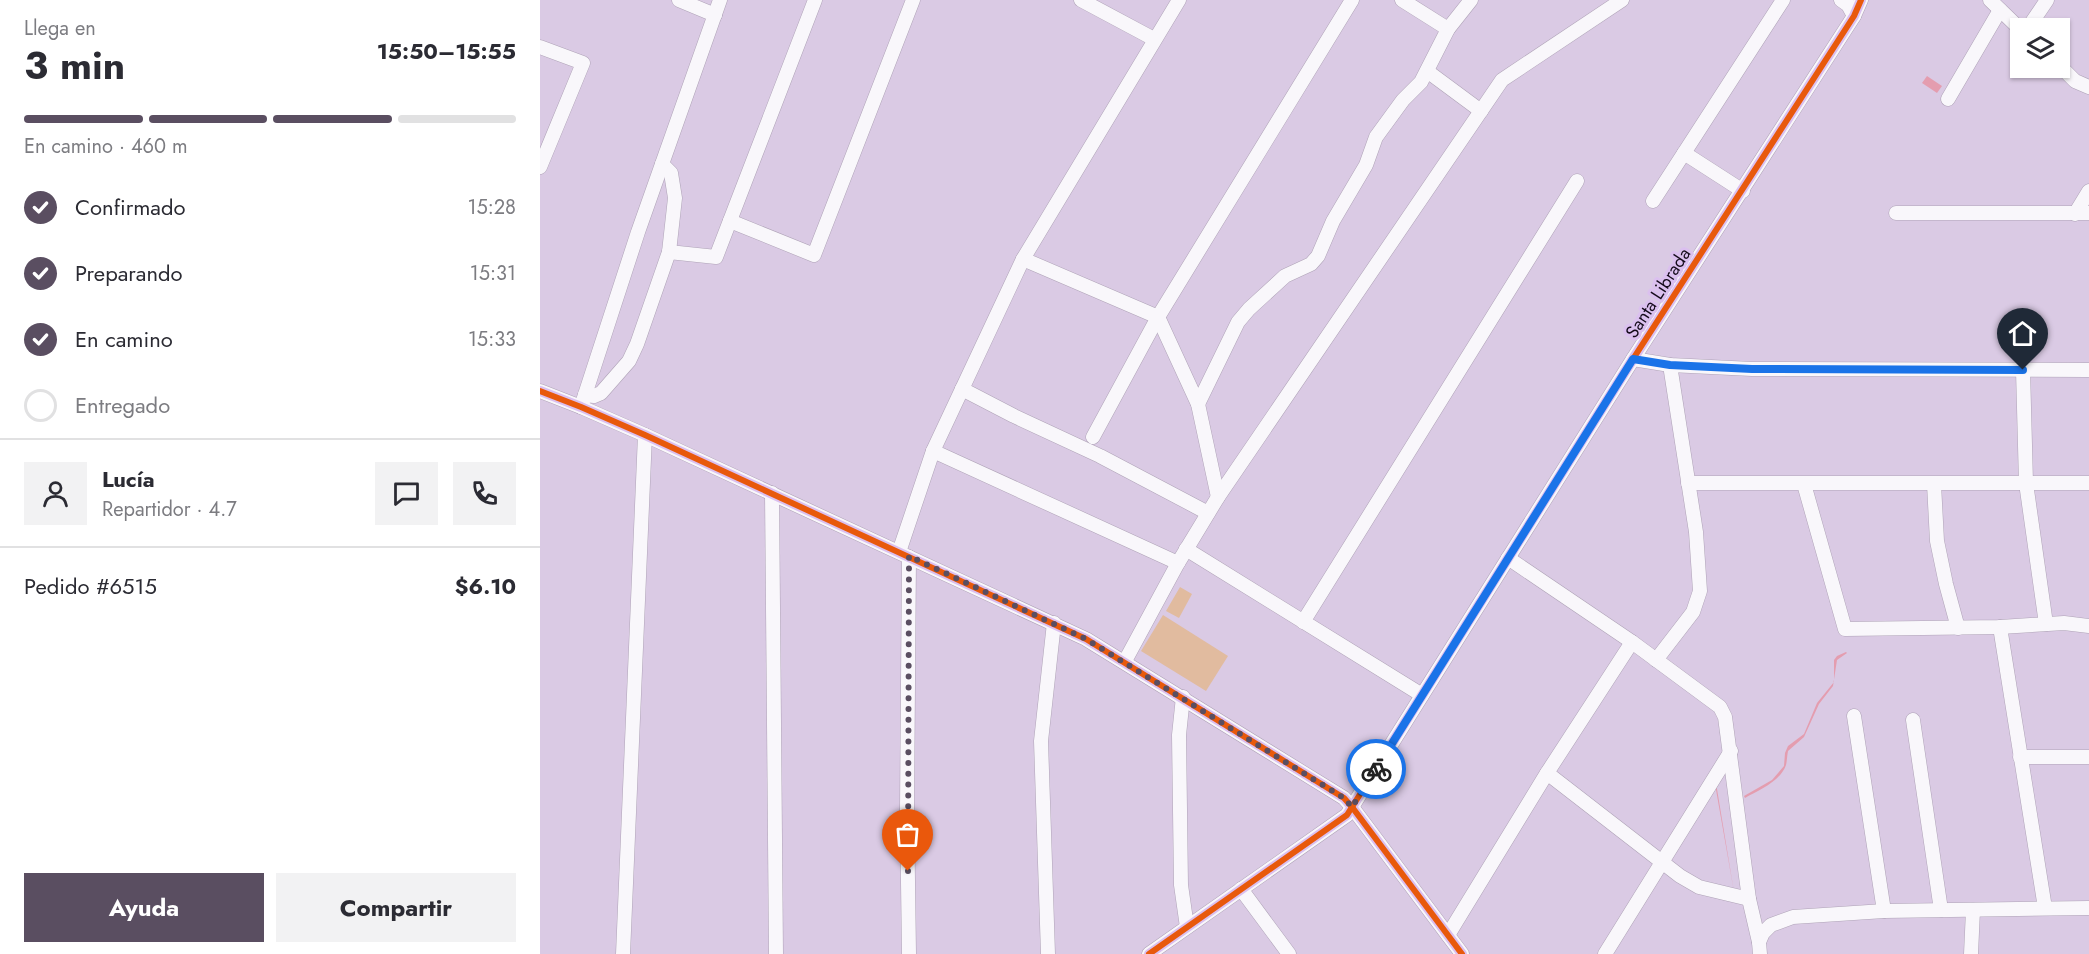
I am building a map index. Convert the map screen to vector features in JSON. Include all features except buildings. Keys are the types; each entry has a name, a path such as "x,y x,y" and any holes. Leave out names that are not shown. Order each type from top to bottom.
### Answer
{"street":[{"path":"679,0 715,15"},
{"path":"583,401 662,164 720,0"},
{"path":"669,252 716,257 815,0"},
{"path":"730,221 814,255 913,0"},
{"path":"1081,0 1097,4 1154,39"},
{"path":"909,954 904,554 933,451 1023,259 1179,0"},
{"path":"1093,437 1158,317 1352,0"},
{"path":"1402,0 1448,29"},
{"path":"1198,404 1238,322 1285,276 1311,264 1318,256 1333,221 1366,165 1376,137 1403,100 1421,81 1448,29 1471,0"},
{"path":"1125,661 1178,563 1218,497 1502,80 1622,0"},
{"path":"1653,201 1783,0"},
{"path":"1841,0 1848,5 1854,16"},
{"name":"Santa Librada","path":"1349,811 1633,359 1854,16 1861,0"},
{"path":"2035,18 2047,0"},
{"path":"1947,99 1995,5 2010,19"},
{"path":"540,46 583,63 540,167"},
{"path":"1427,71 1481,111"},
{"path":"2070,76 2075,81 2089,87"},
{"path":"1684,153 1743,191"},
{"path":"583,401 601,393 629,361 669,252 674,190 671,173 662,164"},
{"path":"1303,622 1577,181"},
{"path":"2075,214 2089,191"},
{"path":"1896,213 2089,213"},
{"path":"1023,259 1158,317 1198,404 1218,497"},
{"path":"1633,359 1670,365 1752,369 2089,370"},
{"path":"1656,660 1693,612 1700,591 1696,532 1670,365"},
{"path":"2023,370 2026,483 2046,624"},
{"path":"962,389 1100,456 1208,513"},
{"path":"540,391 583,401 645,435 1054,623 1125,661 1344,798 1349,811 1462,954"},
{"path":"623,954 645,435"},
{"path":"933,451 1178,563"},
{"path":"1688,483 2089,483"},
{"path":"1804,484 1845,629 2000,627 2046,624 2089,626"},
{"path":"1934,484 1937,542 1958,628"},
{"path":"771,493 776,954"},
{"path":"1186,549 1422,695"},
{"path":"1508,558 1632,642 1720,707 1725,717 1731,751 1749,899 1760,948"},
{"path":"1048,954 1041,741 1054,623"},
{"path":"2000,627 2044,908"},
{"path":"1448,935 1547,773 1632,642"},
{"path":"1183,697 1179,735 1181,885 1187,927"},
{"path":"1854,716 1884,911"},
{"path":"1913,720 1941,910"},
{"path":"1605,954 1731,751"},
{"path":"2020,757 2089,757"},
{"path":"1547,773 1699,887 1749,899"},
{"path":"1149,954 1349,811"},
{"path":"1240,889 1289,954"},
{"path":"1760,948 1763,933 1771,925 1793,917 1884,911 2089,908"},
{"path":"1971,954 1973,910"}],"shaded area":[{"path":"1927,76 1942,86 1937,93 1922,83"},
{"path":"1180,587 1192,594 1179,618 1166,611"},
{"path":"1163,615 1228,656 1206,691 1141,651"},
{"path":"1846,652 1837,660 1834,680 1834,660"},
{"path":"1834,683 1819,704 1804,737 1788,751 1783,771 1768,785 1745,798 1744,796 1772,780 1784,766 1788,746 1804,734 1817,703"},
{"path":"1716,783 1734,892 1715,784"}],"cycle path":[{"path":"1149,954 1347,815 1633,359 1854,16 1861,0"},
{"path":"540,391 645,435 1086,639 1344,798 1462,954"}],"way so far":[{"path":"908,871 909,556 1054,623 1125,661 1344,798 1352,807 1376,769"}],"route":[{"path":"1376,769 1633,359 1670,365 1752,369 2023,370"}]}
